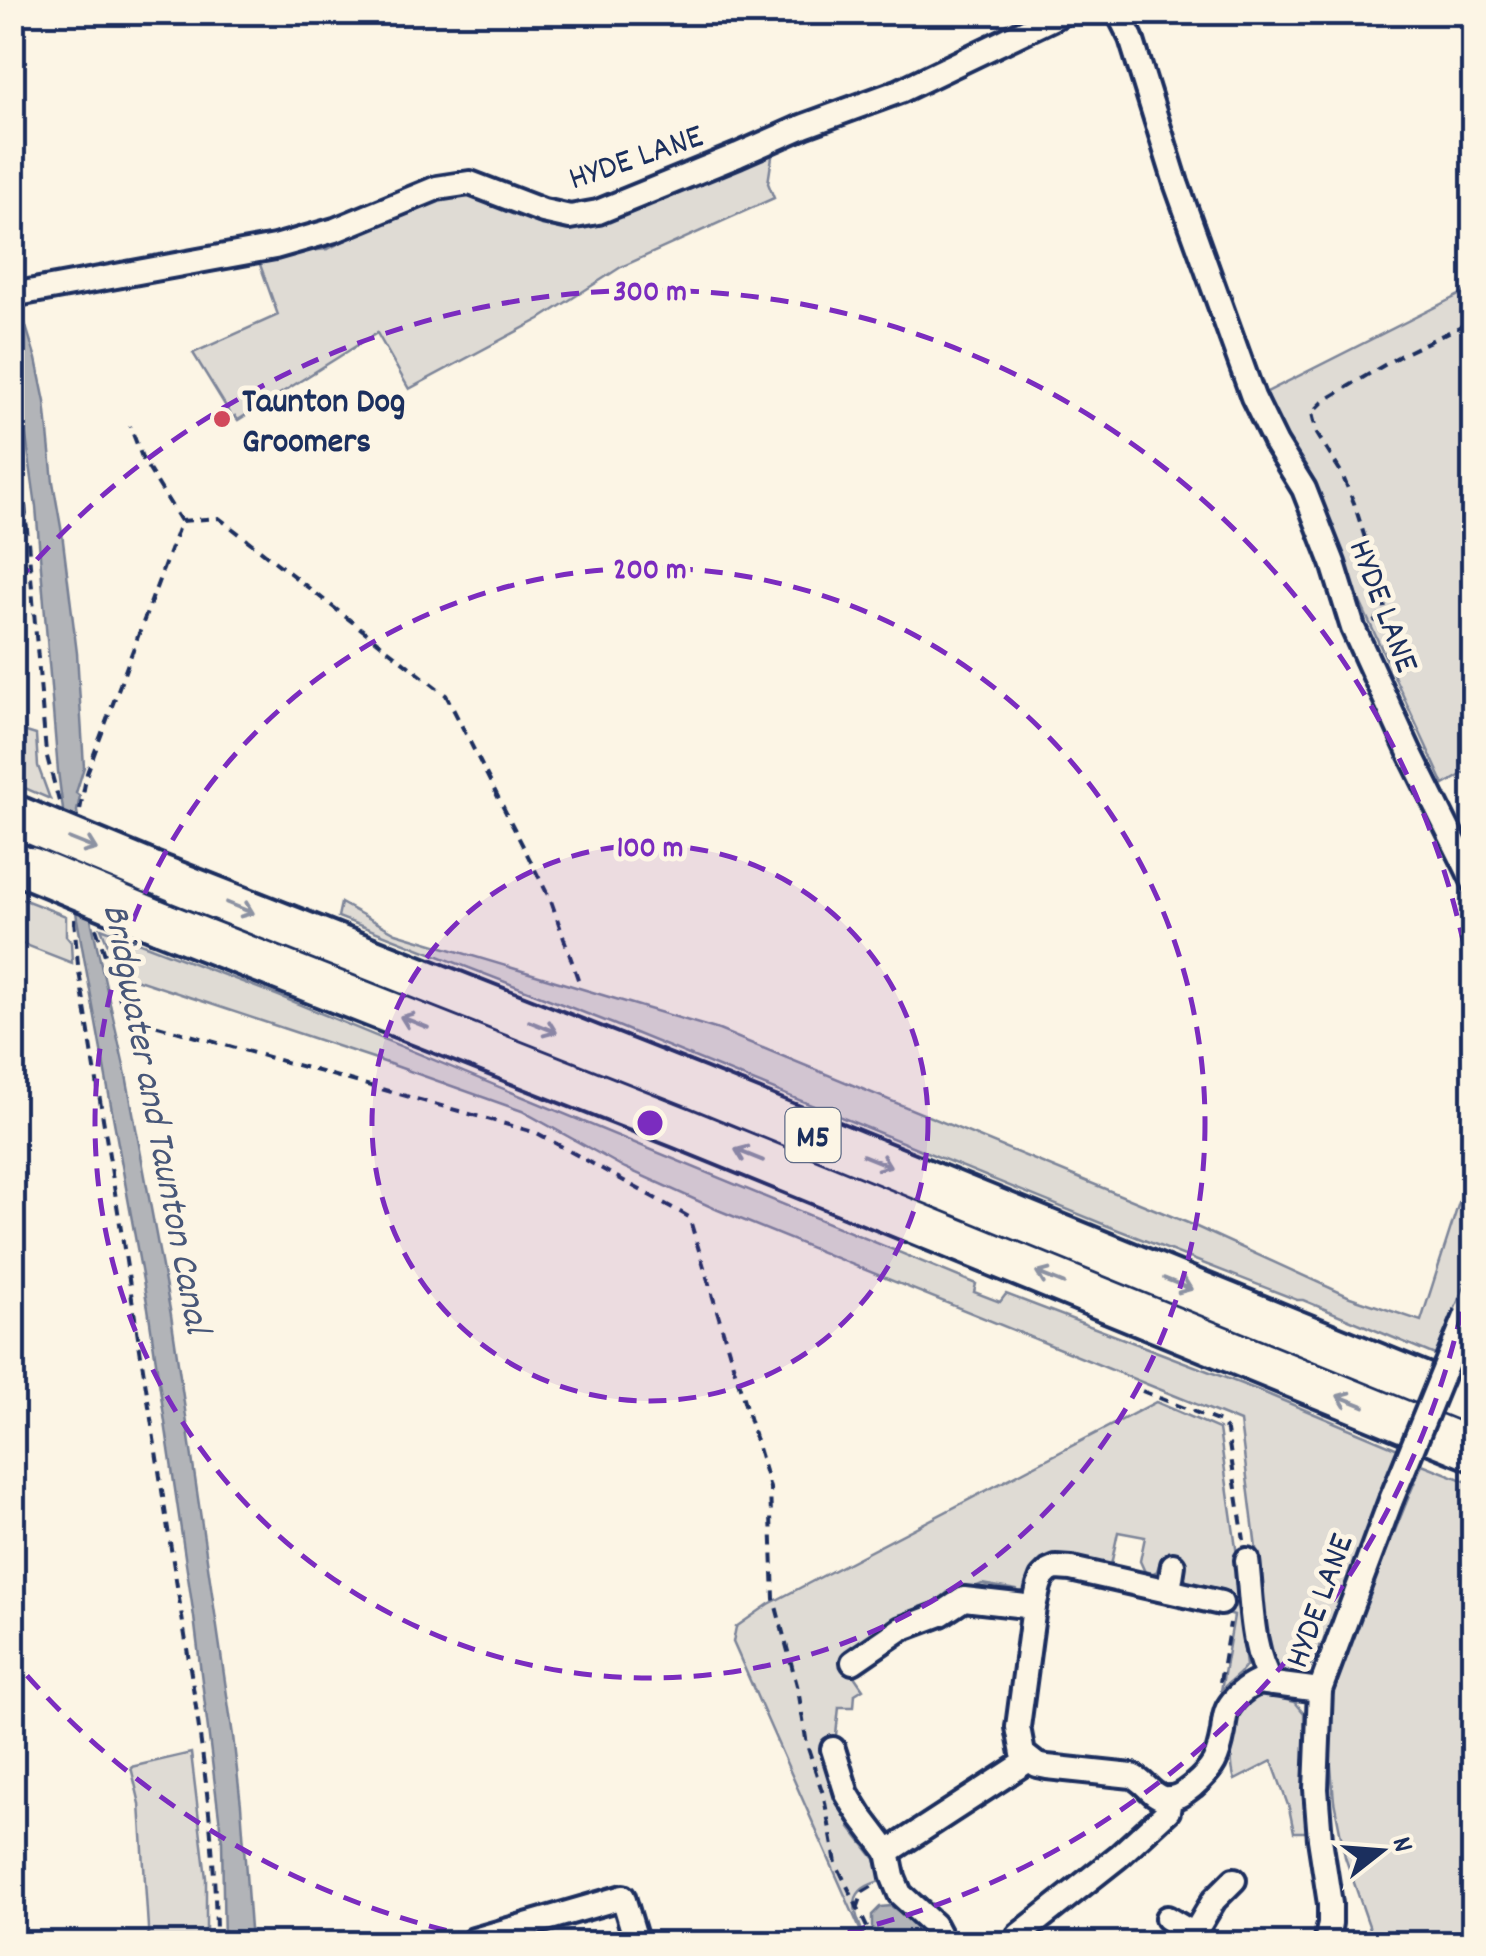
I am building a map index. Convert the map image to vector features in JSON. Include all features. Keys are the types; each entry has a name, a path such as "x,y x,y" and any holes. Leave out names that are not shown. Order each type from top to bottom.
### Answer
{"highway":[{"name":"M5","path":"15,816 698,1088 1474,1404"},
{"name":"M5","path":"21,864 1474,1450"}],"street":[{"name":"HYDE LANE","path":"12,295 274,247 335,230 437,188 470,183 543,211 570,217 598,212 804,126 900,91 1066,12"},
{"name":"HYDE LANE","path":"1118,12 1131,38 1176,183 1253,397 1304,488 1358,639 1474,882"},
{"name":"HYDE LANE","path":"1326,1944 1330,1904 1316,1789 1320,1690 1470,1305"},
{"path":"1247,1560 1262,1668 1272,1684"},
{"path":"1169,1591 1174,1566"},
{"path":"1221,1602 1071,1569 1056,1568 1042,1578 1034,1607 1018,1727 1020,1746 1028,1760 1047,1768 1132,1776 1156,1795 1170,1798 1182,1794 1212,1769 1225,1716 1248,1687 1258,1682 1320,1690"},
{"path":"853,1662 900,1629 942,1614 964,1599 1034,1607"},
{"path":"833,1749 848,1794 888,1852 903,1900 934,1925 944,1944"},
{"path":"888,1852 1028,1760"},
{"path":"1019,1934 1119,1856 1168,1811 1170,1798"},
{"path":"1167,1918 1191,1939 1214,1900 1234,1880"},
{"path":"470,1942 623,1897 637,1944"}],"path":[{"path":"1449,12 1474,39"},
{"path":"1358,639 1385,609 1381,589 1354,503 1341,472 1317,434 1312,412 1401,355 1474,320"},
{"path":"12,435 24,494 46,753 60,804"},
{"path":"181,521 220,518 446,695 551,901 580,982"},
{"path":"74,918 78,965 202,1752 216,1944"},
{"path":"1142,1391 1220,1422 1227,1431 1247,1560"},
{"path":"1221,1602 1218,1615 1231,1618 1218,1694 1225,1716"},
{"path":"858,1909 863,1892 894,1880"}],"shaded area":[{"path":"773,150 768,183 774,198 621,267 540,319 409,389 377,333 238,420 233,418 193,353 278,315 257,256 328,249 418,202 473,191 561,225"},
{"path":"12,252 17,277 14,287 45,402 77,653 84,767 76,793 80,796 77,811 92,924 126,1075 171,1315 233,1736 251,1943 224,1943 222,1841 194,1617 148,1308 77,919 58,771 36,507 13,343"},
{"path":"1473,288 1473,768 1444,785 1356,593 1316,487 1273,419 1267,392"},
{"path":"13,728 36,735 38,766 50,799 13,783"},
{"path":"12,895 66,916 72,963 13,940"},
{"path":"341,903 396,933 719,1030 1188,1223 1350,1297 1421,1321 1473,1150 1474,1262 1435,1355 338,917"},
{"path":"101,928 279,996 976,1284 974,1292 1000,1302 1006,1294 1260,1391 1398,1449 1324,1645 1303,1671 1290,1672 1274,1665 1269,1651 1240,1422 718,1210 625,1168 522,1111 120,974"},
{"path":"1156,1402 1219,1429 1246,1618 1241,1622 1246,1666 1221,1691 1234,1616 1224,1613 1228,1593 1187,1583 1186,1561 1162,1556 1157,1571 1145,1572 1140,1561 1145,1537 1118,1532 1111,1565 1072,1557 1018,1593 982,1584 975,1587 973,1595 953,1597 948,1592 940,1599 944,1604 843,1660 863,1689 855,1694 854,1707 839,1707 837,1777 830,1780 833,1789 840,1788 856,1821 850,1827 875,1859 881,1881 860,1891 856,1898 866,1943 733,1642 736,1627 769,1604"},
{"path":"1422,1464 1473,1484 1473,1943 1375,1943 1345,1857 1334,1801 1328,1733 1334,1681"},
{"path":"1265,1695 1295,1702 1304,1713 1310,1828 1305,1832 1294,1832 1272,1761 1235,1780 1232,1743 1239,1713 1247,1702"},
{"path":"191,1753 206,1878 206,1943 149,1943 140,1804 131,1767"},
{"path":"891,1906 918,1926 928,1943 881,1943 872,1927 872,1915 880,1907"}],"place":[{"name":"Taunton Dog Groomers","path":"222,419"}],"water label":[{"name":"Bridgwater and Taunton Canal","path":"159,1118"}]}
